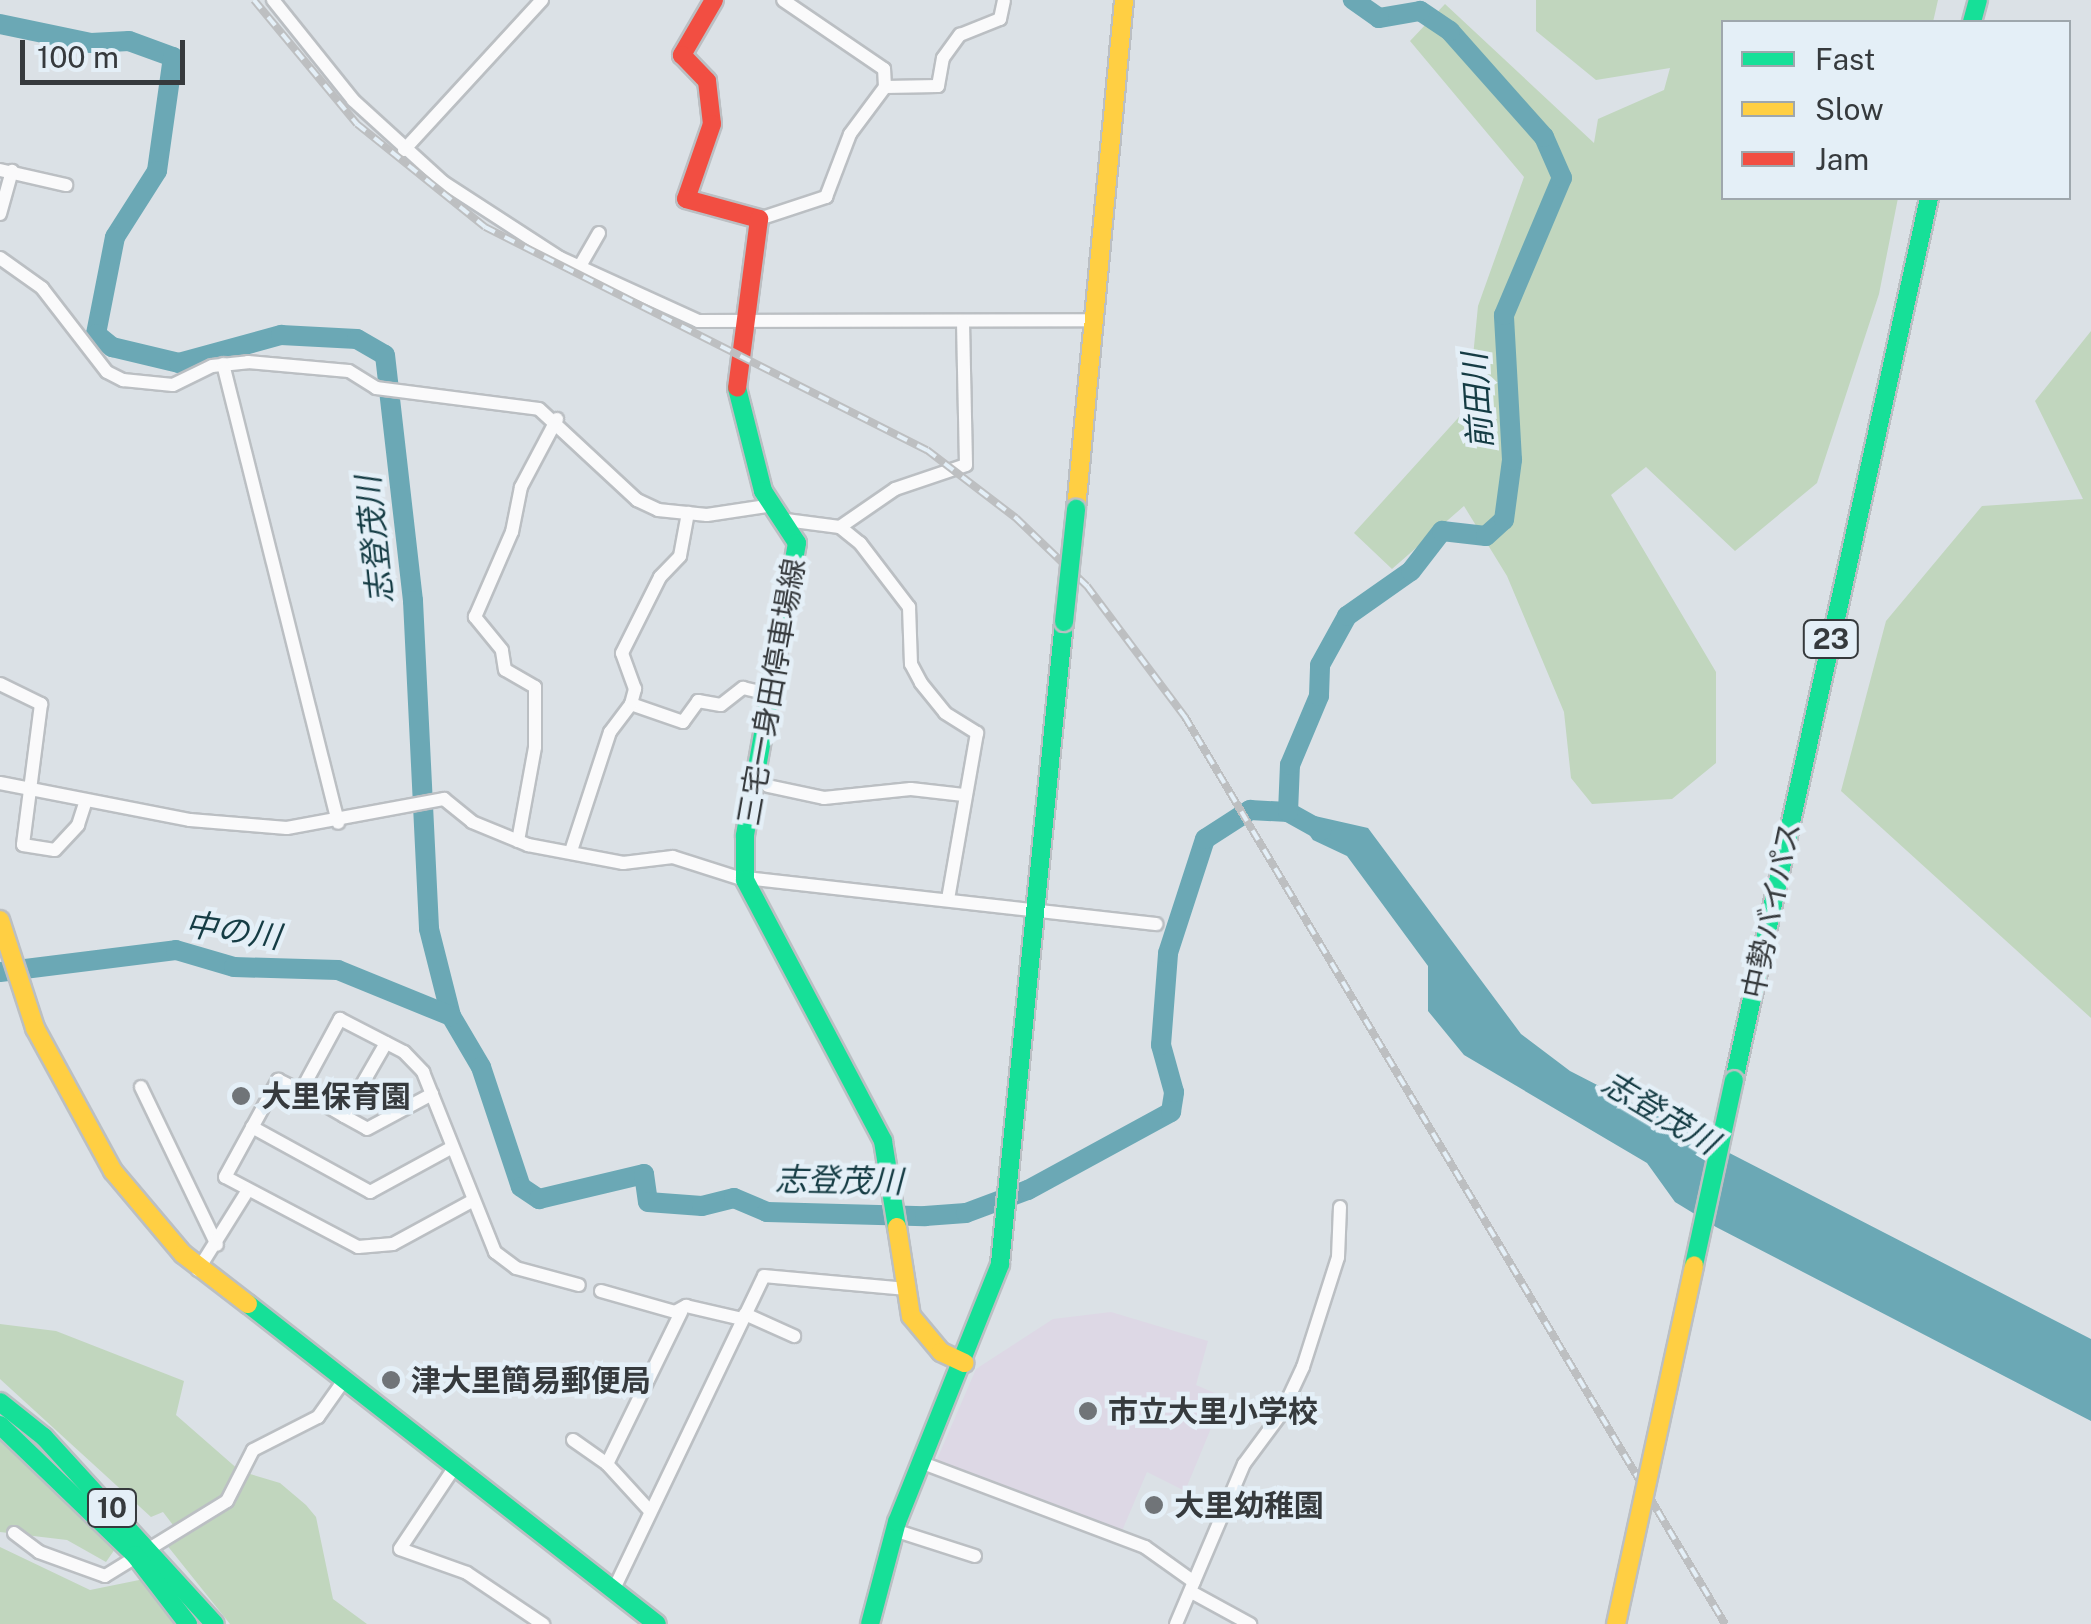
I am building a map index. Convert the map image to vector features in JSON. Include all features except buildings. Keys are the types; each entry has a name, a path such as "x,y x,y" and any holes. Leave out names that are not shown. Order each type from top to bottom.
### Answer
{"main road":[{"path":"714,0 682,55 707,81 712,124 686,199 760,219"},
{"path":"870,1624 894,1530 965,1363 1005,1230 1124,0"},
{"name":"中勢バイパス","path":"1616,1624 1929,200"},
{"name":"三宅一身田停車場線","path":"745,879 769,694 796,551 786,520 773,505 737,415 742,323 760,219"},
{"path":"745,879 874,1122 894,1203 906,1289 917,1328 965,1363"},
{"path":"0,920 21,990 65,1091 113,1171 198,1270 657,1624"},
{"name":"10","path":"0,1402 44,1436 142,1551 188,1624"},
{"name":"10","path":"0,1425 142,1551 215,1624"}],"street":[{"path":"274,0 337,83 404,150 580,266 698,321 1094,320"},
{"path":"404,150 542,0"},
{"path":"760,219 826,198 850,134 885,87 884,69 782,0"},
{"path":"885,87 938,86 943,58 966,28 1000,19 1004,0"},
{"path":"0,214 6,170 66,185"},
{"path":"580,266 599,234"},
{"path":"0,258 42,288 114,376 165,387 222,364 345,370 376,388 400,388 533,408 557,419 637,500 688,513 773,505"},
{"path":"840,527 895,489 966,465 963,321"},
{"path":"222,364 338,823"},
{"path":"518,841 535,747 535,687 505,670 502,650 475,616 512,532 521,487 557,419"},
{"path":"572,848 610,732 631,704 635,690 622,654 660,577 680,556 688,513"},
{"path":"786,520 840,527 910,607 911,664 921,683 944,713 977,734 980,752 964,796 948,900"},
{"path":"0,684 41,704 27,848 55,850 78,825 86,801"},
{"path":"631,704 683,722 698,701 722,705 743,688 769,694"},
{"path":"0,782 190,820 338,823 438,799 518,841 572,848 623,863 673,857 745,879 1156,924"},
{"path":"768,786 824,798 911,789 964,796"},
{"path":"301,1092 340,1019 412,1058 432,1094 482,1233 506,1263 579,1285"},
{"path":"344,1116 386,1043"},
{"path":"432,1094 367,1129 278,1080 225,1177 366,1248 393,1244 472,1201"},
{"path":"141,1087 218,1245"},
{"path":"252,1127 370,1192 452,1148"},
{"path":"198,1270 218,1245 248,1190"},
{"path":"1176,1624 1244,1464 1282,1414 1303,1367 1340,1246 1340,1207"},
{"path":"613,1591 764,1276 906,1289"},
{"path":"601,1291 681,1312"},
{"path":"607,1464 686,1306 743,1316 794,1336"},
{"path":"14,1533 38,1552 105,1576 228,1501 253,1450 318,1417 342,1383"},
{"path":"573,1440 607,1464 650,1511"},
{"path":"920,1462 1145,1547 1194,1588 1250,1624"},
{"path":"454,1468 400,1549 467,1572 543,1624"},
{"path":"894,1530 975,1556"}],"shaded area":[{"name":"市立大里小学校","path":"1111,1312 1208,1341 1196,1385 1224,1397 1185,1491 1147,1472 1122,1531 1110,1531 935,1464 976,1369 1053,1319"}],"green space":[{"path":"1536,0 1938,0 1933,20 1721,20 1721,200 1898,200 1879,294 1817,483 1735,551 1646,467 1611,495 1716,672 1716,763 1672,799 1592,804 1571,778 1564,712 1507,576 1464,506 1392,569 1354,533 1468,407 1478,306 1524,177 1410,41 1445,4 1594,143 1598,119 1664,90 1670,68 1596,80 1536,31"},
{"path":"2091,331 2091,1018 1841,791 1886,621 1982,506 2083,499 2035,401"},
{"path":"0,1324 56,1331 184,1381 176,1415 240,1471 280,1483 306,1505 316,1517 333,1599 367,1624 230,1624 166,1544 173,1525 163,1512 151,1517 0,1379"},
{"path":"0,1438 115,1549 106,1562 67,1540 0,1532"},
{"path":"0,1547 90,1590 149,1578 178,1624 0,1624"}],"water":[{"path":"1293,811 1368,828 1521,1034 1570,1071 2091,1339 2091,1421 1716,1227 1675,1202 1647,1163 1464,1055 1428,1011 1428,966 1347,856 1313,840"}],"waterway":[{"name":"前田川","path":"1288,812 1290,765 1319,696 1320,665 1347,616 1411,571 1442,531 1486,536 1504,520 1512,460 1504,315 1562,178 1544,137 1450,31 1420,11 1379,18 1353,0"},
{"name":"志登茂川","path":"0,24 91,43 129,41 173,57 157,171 115,237 96,334 112,347 179,363 281,335 357,339 385,355 413,601 429,929 451,1016 481,1067 521,1187 539,1199 644,1174 648,1202 702,1206 734,1198 767,1212 925,1216 966,1213 1028,1190 1171,1112 1174,1092 1161,1045 1168,953 1205,839 1250,810 1288,812 1321,830"},
{"name":"中の川","path":"0,972 176,950 234,967 338,970 451,1016"}],"railway":[{"path":"254,0 357,124 485,227 927,450 1016,518 1087,586 1185,717 1725,1624"}],"traffic: fast":[{"path":"1973,20 1978,0"},
{"path":"1734,1080 1929,200"},
{"path":"737,388 763,491 797,543 745,836 745,880 883,1141 897,1227"},
{"path":"1064,622 1076,509"},
{"path":"870,1624 897,1522 1000,1264 1064,622"},
{"path":"1694,1265 1734,1080"},
{"path":"248,1304 657,1624"},
{"path":"0,1402 44,1437 215,1624"},
{"path":"0,1425 135,1555 188,1624"}],"traffic: slow":[{"path":"1076,509 1124,0"},
{"path":"0,920 35,1028 113,1171 183,1254 248,1304"},
{"path":"897,1227 911,1316 941,1352 965,1363"},
{"path":"1616,1624 1694,1265"}],"traffic: jam":[{"path":"714,0 682,55 707,81 712,124 686,199 759,219 737,388"}],"place":[{"name":"大里保育園","path":"241,1096"},
{"name":"津大里簡易郵便局","path":"391,1380"},
{"name":"市立大里小学校","path":"1088,1411"},
{"name":"大里幼稚園","path":"1154,1505"}]}
